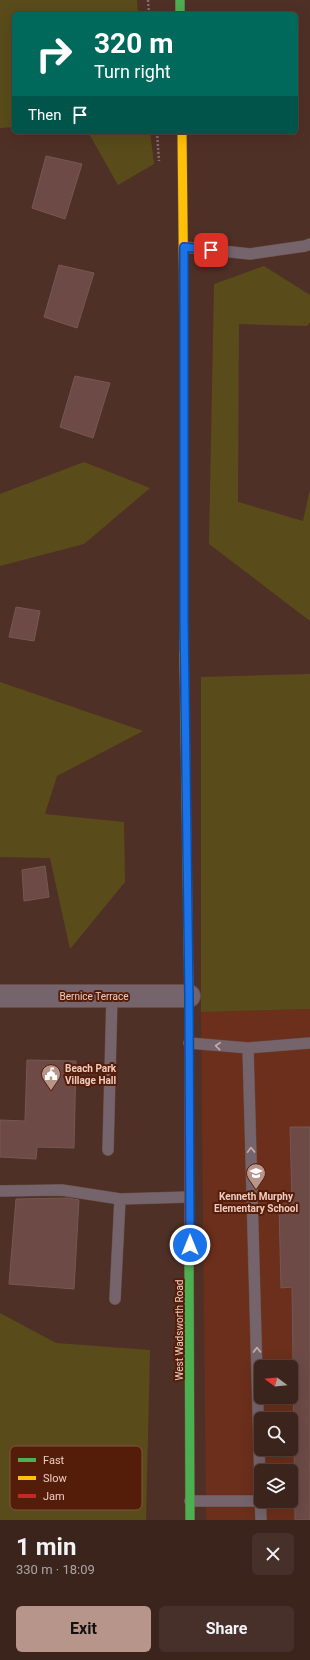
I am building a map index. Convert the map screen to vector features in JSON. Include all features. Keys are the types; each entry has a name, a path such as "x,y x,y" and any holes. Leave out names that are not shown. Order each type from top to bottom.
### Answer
{"main road":[{"path":"180,0 180,12"},
{"name":"West Wadsworth Road","path":"182,134 184,247 184,619 189,996 190,1520"}],"street":[{"name":"Bernice Terrace","path":"0,996 189,996"}],"lane":[{"path":"184,247 250,254 310,244"},
{"path":"108,1150 112,996"},
{"path":"189,1043 248,1048 310,1043"},
{"path":"248,1048 259,1464"},
{"path":"0,1191 62,1190 120,1199 189,1197"},
{"path":"114,1299 120,1199"},
{"path":"190,1501 254,1501"},
{"path":"260,1508 261,1520"}],"path":[{"path":"148,0 149,12"}],"shaded area":[{"path":"0,0 137,0 138,12 12,12 12,127 0,128"},
{"path":"89,134 150,134 154,164 118,185"},
{"path":"264,266 310,295 310,322 307,326 239,324 238,502 303,521 310,489 310,621 209,544 214,284"},
{"path":"84,462 150,488 84,544 0,566 0,494"},
{"path":"310,674 310,1009 201,1012 201,677"},
{"path":"0,682 143,731 57,776 45,814 124,822 125,882 70,949 50,858 0,857"},
{"name":"Kenneth Murphy Elementary School","path":"310,1009 310,1520 206,1520 201,1012"},
{"path":"0,1313 56,1343 150,1350 146,1520 0,1520"}],"building":[{"path":"46,156 82,164 65,219 32,208"},
{"path":"59,265 94,273 77,328 44,317"},
{"path":"75,376 110,383 93,438 60,427"},
{"path":"16,607 40,611 34,641 9,637"},
{"path":"45,866 49,897 24,901 22,870"},
{"name":"Beach Park Village Hall","path":"27,1060 76,1061 74,1148 37,1147 36,1159 0,1157 0,1120 25,1121"},
{"path":"290,1127 310,1127 310,1520 295,1520 295,1508 298,1508 298,1464 294,1464 294,1456 298,1456 298,1412 294,1412 294,1404 298,1404 298,1360 293,1360 292,1287 281,1288 279,1205 292,1203"},
{"path":"68,1198 79,1200 74,1289 9,1284 16,1199"}],"traffic: fast":[{"path":"180,0 180,12"},
{"path":"184,315 184,654"},
{"path":"189,1258 190,1520"}],"traffic: slow":[{"path":"182,134 184,315"},
{"path":"184,654 189,996"}],"traffic: jam":[{"path":"189,996 189,1258"}],"place":[{"name":"Beach Park Village Hall","path":"51,1091"},
{"name":"Kenneth Murphy Elementary School","path":"256,1190"}],"route":[{"path":"190,1245 189,996 184,619 184,247 211,250"}]}
